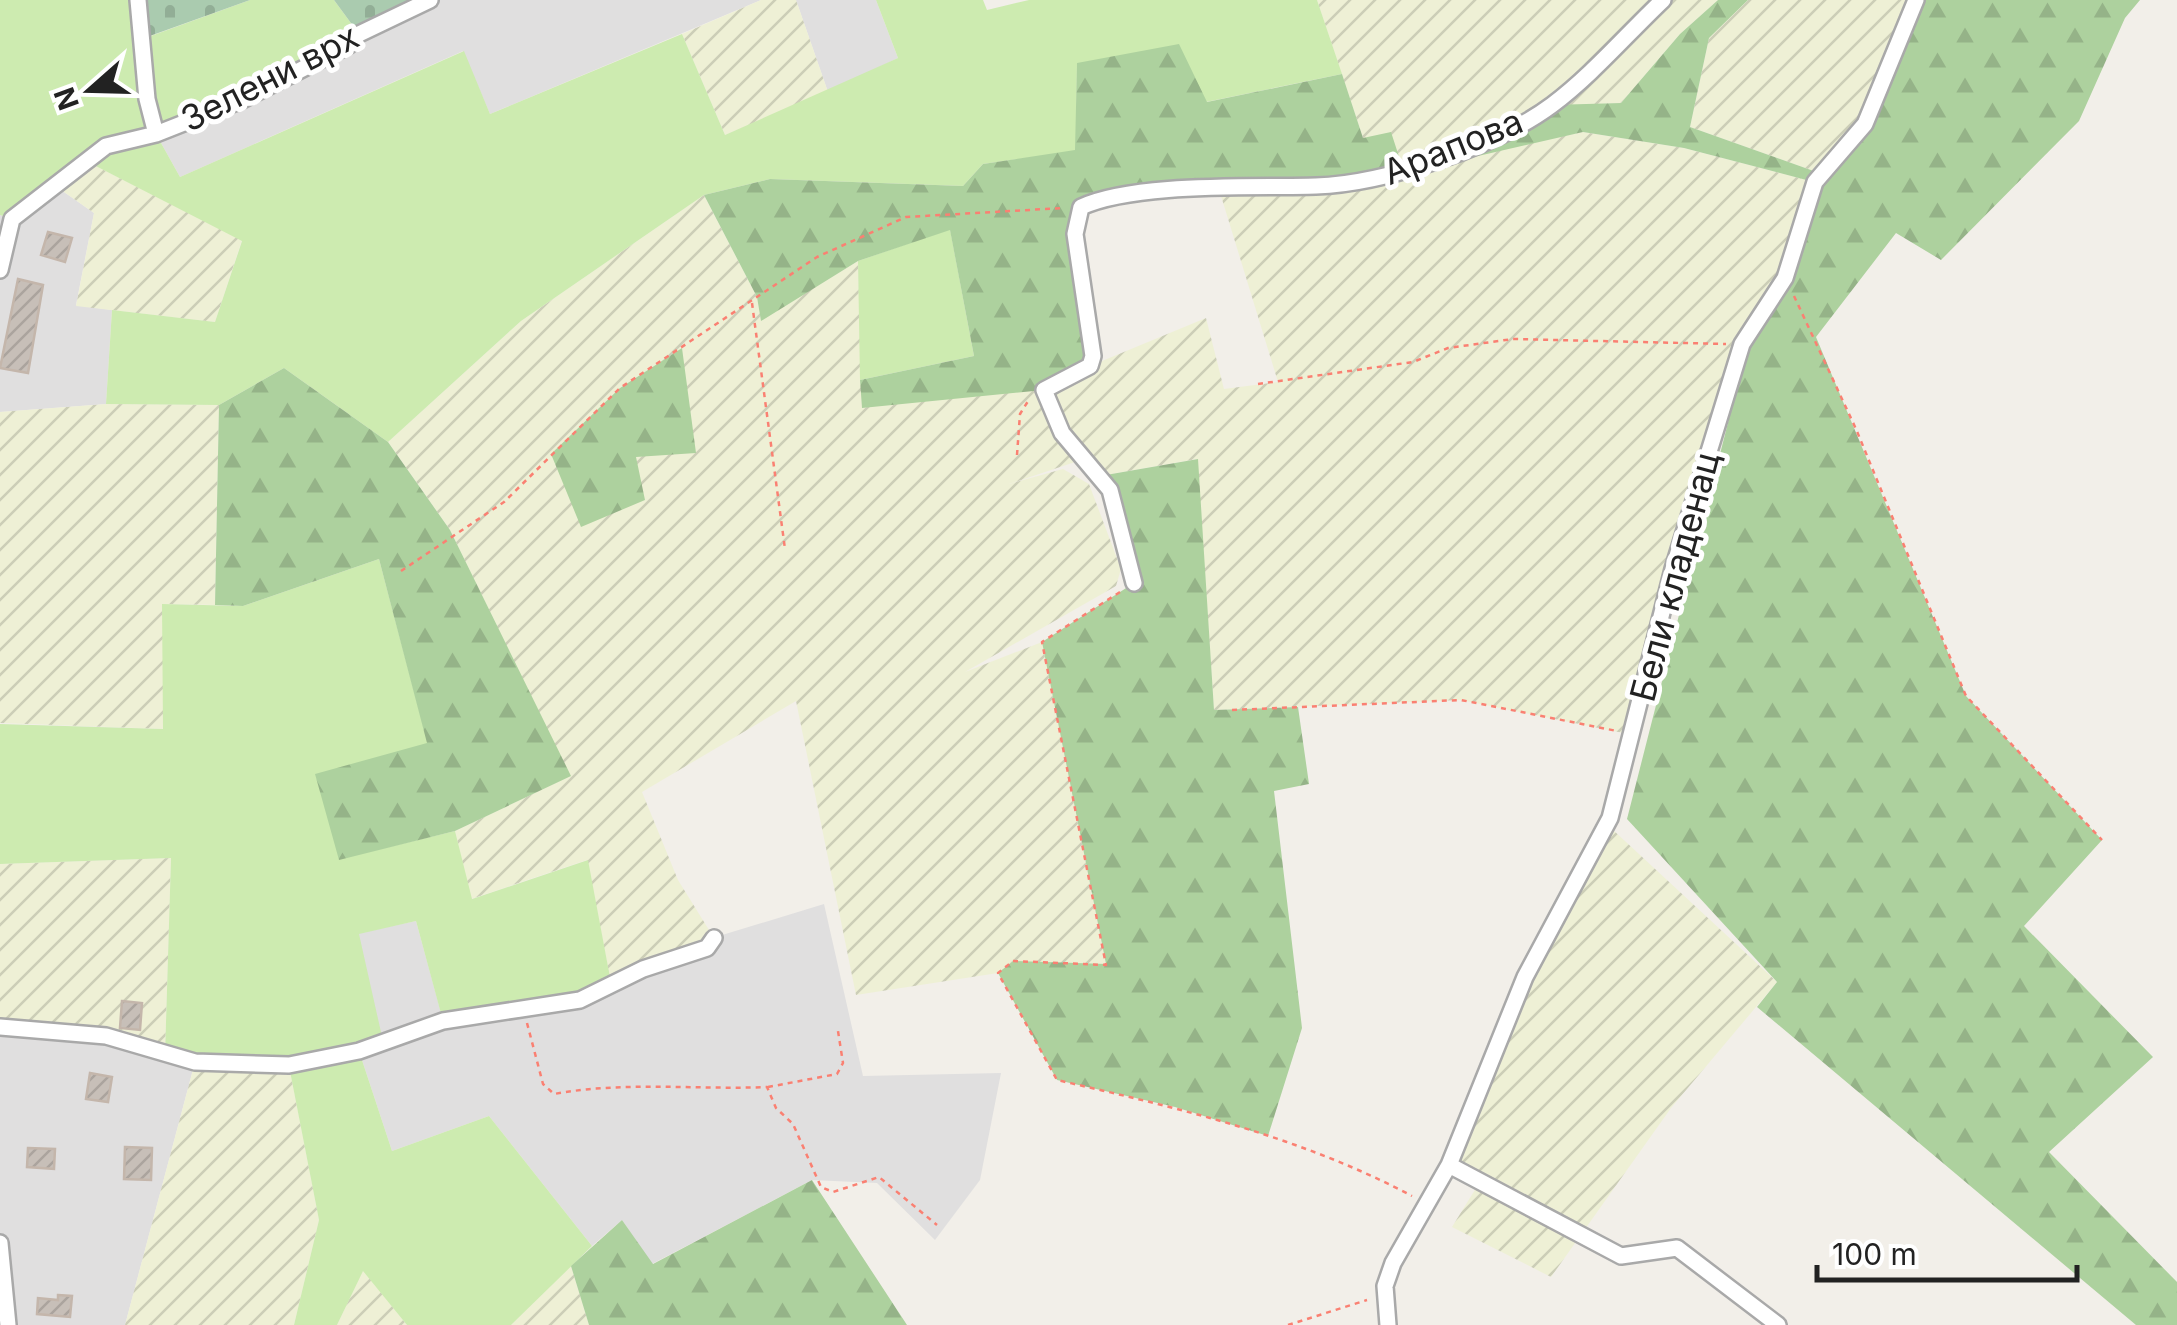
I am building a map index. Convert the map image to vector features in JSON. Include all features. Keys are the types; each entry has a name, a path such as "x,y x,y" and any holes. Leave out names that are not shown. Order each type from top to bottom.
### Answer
{"street":[{"path":"138,0 146,99 156,134"},
{"name":"Зелени врх","path":"0,270 6,217 106,146 156,134 242,100 349,45 358,34 430,0"},
{"name":"Арапова","path":"1080,206 1104,199 1218,186 1343,184 1404,173 1551,106 1663,0"},
{"name":"Бели кладенац","path":"1388,1325 1384,1299 1393,1264 1424,1202 1449,1164 1526,977 1610,818 1673,569 1742,344 1785,278 1814,182 1865,124 1916,0"},
{"path":"1080,206 1075,234 1093,356 1090,366 1044,390 1062,433 1110,490 1134,583"},
{"path":"0,1026 106,1036 195,1062 289,1065 359,1050 443,1021 524,1012 612,988 643,969 707,948 714,938"},
{"path":"1449,1164 1621,1256 1677,1248 1778,1325"},
{"path":"0,1243 8,1325"}],"path":[{"path":"401,571 504,502 620,388 816,256 906,217 1080,206"},
{"path":"1785,278 1849,414 1966,696 2102,840"},
{"path":"752,302 785,549"},
{"path":"1258,384 1413,362 1448,348 1513,339 1742,344"},
{"path":"1016,455 1020,414 1033,394 1044,390"},
{"path":"1134,583 1042,642 1106,965 1013,961 998,973 1057,1080 1174,1107 1344,1160 1424,1202"},
{"path":"1232,710 1461,700 1633,734"},
{"path":"524,1012 544,1084 554,1094 604,1085 697,1090 767,1087 837,1074 843,1062 838,1031"},
{"path":"767,1087 776,1108 793,1124 820,1188 833,1192 879,1177 937,1224"},
{"path":"1288,1325 1342,1305 1384,1299"}],"shaded area":[{"path":"430,0 761,0 490,114 463,51 180,177 156,134"},
{"path":"796,0 876,0 898,58 828,92"},
{"path":"54,185 94,213 76,305 112,310 106,404 0,412 0,215 12,219"},
{"path":"824,904 863,1076 1001,1073 980,1180 935,1240 877,1183 812,1180 652,1264 622,1220 592,1246 489,1116 392,1151 359,1051 359,933 416,921 443,1020"},
{"path":"0,1027 106,1036 195,1062 125,1325 8,1325 0,1243"}],"green space":[{"path":"0,0 135,0 148,37 250,0 334,0 359,34 349,45 156,134 180,177 464,51 490,114 682,34 725,135 898,58 876,0 983,0 987,10 1029,0 1317,0 1342,74 1206,102 1077,63 1076,151 983,164 963,186 770,179 704,195 521,321 388,442 284,368 219,405 106,404 112,310 215,322 242,241 86,161 12,219 0,215"},
{"path":"135,0 250,0 147,37"},
{"path":"334,0 430,0 359,34"},
{"path":"761,0 796,0 828,92 725,135 682,34"},
{"path":"1317,0 1718,0 1680,34 1621,103 1551,106 1470,155 1583,132 1684,148 1815,182 1785,278 1742,344 1633,735 1461,700 1214,710 1197,459 1100,476 1081,460 1009,484 1063,469 1089,484 1121,569 1116,586 965,672 1042,642 1106,965 1013,961 998,973 856,995 796,701 642,792 678,880 714,938 612,988 587,860 471,899 455,831 570,776 450,530 388,442 521,321 704,195 757,297 761,320 858,261 862,408 1090,366 1206,318 1224,389 1278,382 1218,186 1363,138","holes":["682,349 635,457 620,388"]},
{"path":"1718,0 1748,0 1709,38 1690,127 1822,174 1865,124 1916,0 2140,0 2125,18 2079,121 1941,260 1896,233 1816,337 1966,696 2102,840 2024,926 2153,1057 2049,1152 2177,1282 2177,1325 2136,1325 1757,1007 1777,982 1627,819 1746,352 1785,278 1814,182 1684,148 1583,132 1404,173 1103,199 1076,217 1093,356 1044,390 862,408 860,380 974,356 950,230 858,261 761,321 757,297 704,195 770,179 963,186 983,164 1075,150 1077,63 1179,44 1207,102 1342,74 1363,138 1391,132 1404,172 1551,105 1621,103 1680,34"},
{"path":"1748,0 1916,0 1865,124 1822,174 1690,127 1709,38"},
{"path":"86,161 242,240 215,322 76,306 94,213 54,185"},
{"path":"950,229 974,356 860,380 858,261"},
{"path":"682,348 696,453 636,457 645,500 581,527 551,454 620,388"},
{"path":"284,368 388,442 450,530 571,776 455,831 339,860 315,774 427,743 379,559 243,606 215,605 219,405"},
{"path":"107,404 219,405 215,605 163,604 164,729 0,723 0,412"},
{"path":"1198,459 1214,710 1298,707 1309,784 1274,791 1302,1028 1268,1136 1175,1107 1057,1080 998,973 1013,961 1106,964 1042,642 1134,583 1100,476"},
{"path":"379,559 428,744 339,859 455,831 472,899 588,860 612,988 443,1021 416,921 359,934 383,1041 359,1051 392,1151 489,1116 592,1246 511,1325 407,1325 363,1271 337,1325 294,1325 319,1220 289,1066 165,1055 171,858 0,864 0,724 163,729 162,604 243,606"},
{"path":"1612,829 1777,982 1671,1108 1551,1277 1452,1227 1481,1180 1454,1166 1540,966"},
{"path":"171,858 165,1055 106,1036 0,1027 0,864"},
{"path":"195,1062 289,1065 319,1220 294,1325 125,1325"},
{"path":"812,1180 907,1325 589,1325 571,1266 622,1220 653,1264"},
{"path":"571,1266 589,1325 511,1325"},
{"path":"363,1270 407,1325 337,1325"}],"building":[{"path":"48,232 72,238 65,262 41,255"},
{"path":"18,279 43,285 28,373 0,368"},
{"path":"122,1001 142,1003 140,1030 120,1028"},
{"path":"90,1073 112,1077 108,1102 86,1099"},
{"path":"125,1147 152,1148 151,1180 124,1179"},
{"path":"28,1148 55,1149 54,1169 27,1167"},
{"path":"58,1295 72,1296 70,1317 37,1314 38,1298 58,1300"}]}
